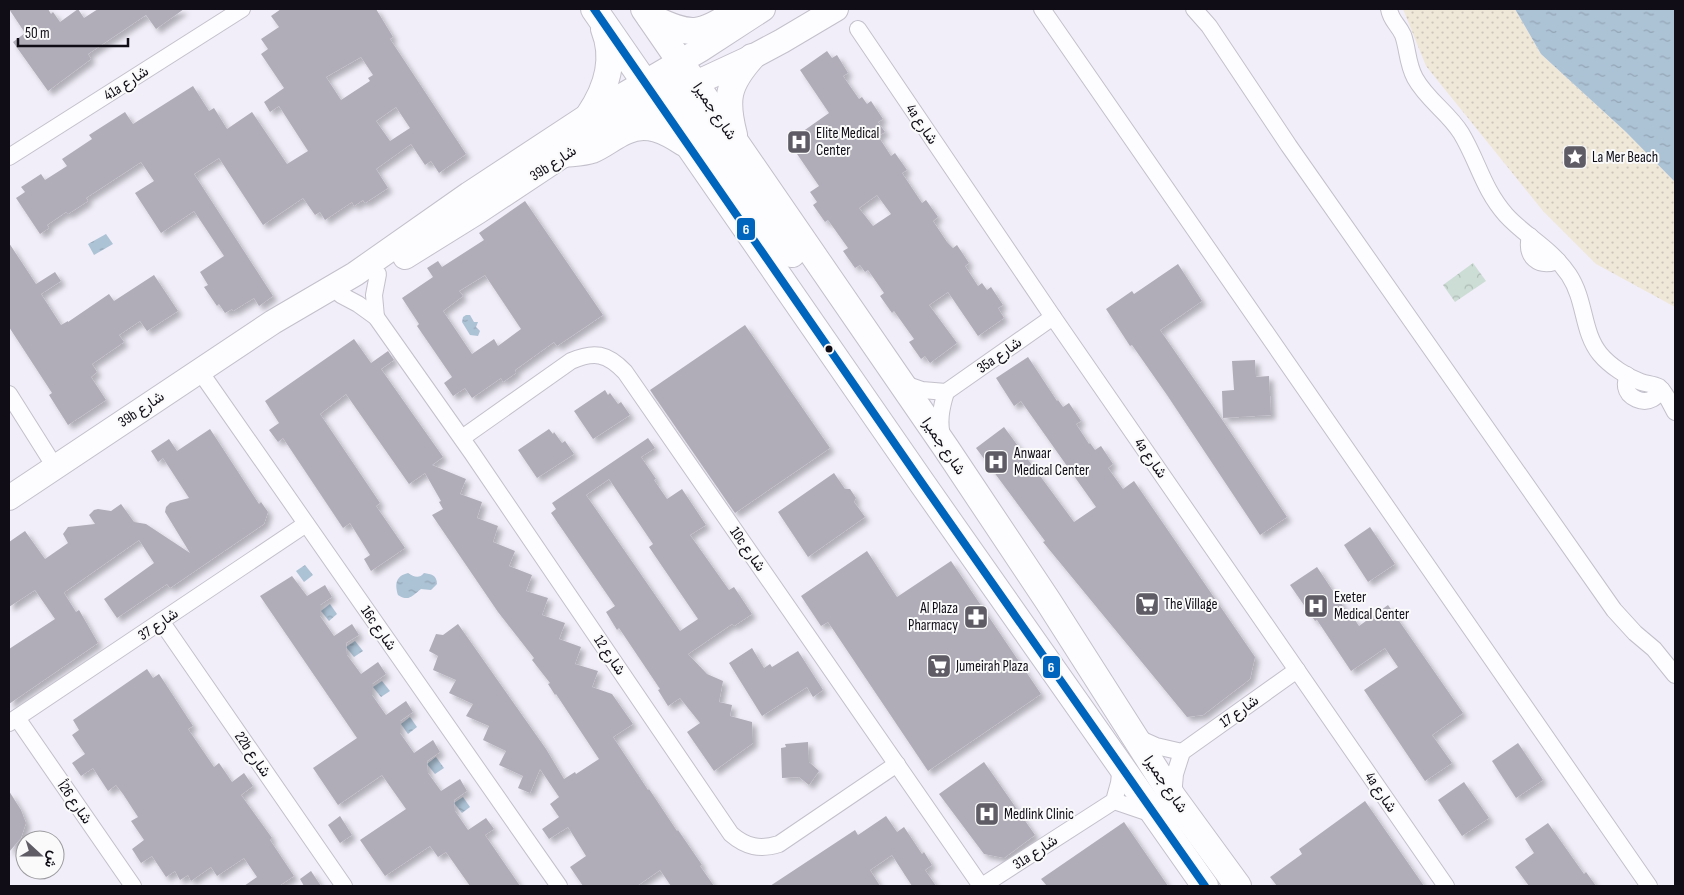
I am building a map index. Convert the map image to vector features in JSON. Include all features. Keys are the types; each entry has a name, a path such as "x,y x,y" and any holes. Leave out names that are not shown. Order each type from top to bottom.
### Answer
{"main road":[{"path":"647,13 678,30 692,32 704,30 742,9"},
{"path":"589,115 598,103 608,74 609,54 601,11"},
{"name":"شارع جميرا","path":"601,11 666,87 736,143 946,448 1048,601 1133,736 1165,807 1205,886"},
{"name":"شارع جميرا","path":"647,13 681,62 666,87"},
{"path":"736,143 729,116 730,94 739,72 752,58"},
{"path":"666,87 789,251 806,261 817,262"},
{"name":"شارع جميرا","path":"666,87 688,147 1121,765 1165,807 1238,886"},
{"path":"565,154 594,149 626,130 637,127 661,130 688,147"}],"street":[{"name":"41a شارع","path":"9,156 242,9"},
{"path":"681,62 763,9"},
{"name":"39b شارع","path":"9,498 273,322 355,274 469,194 589,115 752,58 836,9"},
{"path":"1042,9 1649,886"},
{"path":"1194,9 1209,26 1289,146 1614,610 1635,633 1654,649 1675,675"},
{"path":"1389,9 1392,22 1399,28 1404,37 1410,66 1420,86 1443,109 1460,130 1492,198 1513,222 1547,249 1576,287 1591,340 1605,359 1627,375 1641,382 1654,384 1662,390 1675,412"},
{"name":"4a شارع","path":"858,29 1053,317 1446,886"},
{"name":"39b شارع","path":"273,322 341,295 378,274 479,212 565,154 640,109 666,87"},
{"path":"376,317 374,295 378,274"},
{"name":"شارع 12","path":"341,295 376,317 462,438 731,834 739,841 748,846 758,848 779,844 897,764"},
{"name":"35a شارع","path":"946,392 1053,317"},
{"name":"10c شارع","path":"462,438 571,361 585,355 600,355 614,361 624,372 981,886"},
{"name":"16c شارع","path":"199,370 559,886"},
{"path":"900,382 922,390 946,392 940,420 946,448"},
{"path":"9,394 55,467"},
{"name":"شارع 37","path":"13,721 306,524"},
{"name":"22b شارع","path":"162,621 344,886"},
{"name":"شارع 17","path":"1182,752 1297,670"},
{"name":"شارع 26أ","path":"13,721 133,886"},
{"path":"1121,765 1114,801 1165,807 1182,752 1156,746 1133,736"},
{"name":"31a شارع","path":"981,886 1114,801"}],"sand":[{"name":"La Mer Beach","path":"1403,9 1515,9 1541,54 1626,132 1675,182 1675,307 1596,264 1543,211 1426,66"}],"green space":[{"path":"1473,263 1486,281 1455,302 1443,285"}],"water":[{"path":"1515,9 1675,9 1675,182 1626,132 1541,54"},
{"path":"106,234 113,244 94,255 88,244"},
{"path":"470,315 474,322 478,322 476,327 480,331 478,336 470,335 462,322 463,317"},
{"path":"305,565 313,575 304,582 296,571"},
{"path":"408,573 416,577 424,573 431,575 435,577 437,584 431,590 421,589 408,598 402,597 398,595 397,581 401,576"},
{"path":"330,604 337,614 329,621 321,611"},
{"path":"355,641 363,651 354,657 346,647"},
{"path":"382,681 390,691 381,697 373,687"},
{"path":"410,717 417,727 408,734 401,724"},
{"path":"436,757 444,768 435,774 427,764"},
{"path":"463,797 470,807 462,813 454,803"}],"building":[{"path":"9,9 48,9 51,14 53,12 60,22 78,9 84,18 98,9 184,9 156,29 146,15 88,54 91,59 48,91 13,42 25,33"},
{"path":"281,9 376,9 393,37 390,39 466,154 439,173 431,161 425,165 411,144 376,169 388,188 365,203 363,200 354,206 352,202 325,220 320,212 315,215 303,198 263,225 219,158 194,174 273,296 259,306 254,298 233,311 232,309 225,313 219,304 217,306 204,287 208,285 200,272 224,256 194,211 161,233 135,193 154,181 141,162 86,198 88,201 68,214 66,212 47,225 49,228 40,234 16,198 25,192 21,187 41,174 45,180 67,166 62,159 92,139 89,135 125,112 133,124 193,86 209,111 214,108 227,129 252,112 287,164 308,151 279,106 270,112 264,102 284,88 261,54 268,49 261,39 279,27 271,16","holes":["361,57 373,75 368,78 370,81 341,100 326,77","396,107 410,128 390,141 376,121"]},
{"path":"827,51 832,58 837,55 848,73 843,76 859,99 862,97 867,104 871,101 883,119 878,122 885,132 878,136 891,156 895,153 907,170 902,173 922,203 926,200 938,217 933,221 947,242 953,248 957,245 969,263 965,266 978,286 982,283 987,290 991,287 1003,305 998,308 1004,318 978,336 948,292 929,305 957,343 930,363 925,356 921,359 909,342 914,339 894,311 892,313 880,296 884,293 868,270 865,272 860,265 855,268 843,251 848,248 828,220 825,222 813,205 817,202 810,192 819,186 795,151 799,148 792,139 829,113 800,70","holes":["877,195 891,214 873,226 859,208"]},
{"path":"525,201 603,315 557,346 554,342 515,370 516,373 503,382 501,378 472,398 465,388 453,396 444,383 452,377 417,326 419,324 402,298 433,277 427,268 438,261 442,267 484,240 479,233","holes":["485,275 521,329 498,346 494,339 472,354 443,311 463,296 459,291"]},
{"path":"9,243 36,284 55,272 61,281 41,294 61,325 109,294 114,301 154,275 178,311 147,331 140,321 119,335 124,342 92,364 97,372 91,377 106,400 68,425 49,395 52,393 9,327"},
{"path":"1178,264 1202,301 1160,330 1287,517 1260,535 1167,395 1132,345 1130,346 1106,309 1132,291 1134,294"},
{"path":"745,325 830,448 735,513 650,390"},
{"path":"354,339 371,363 388,351 394,360 381,369 443,457 432,465 466,479 460,494 482,502 477,518 498,526 493,542 515,551 509,566 532,575 526,591 548,598 542,615 565,623 559,639 581,647 575,664 598,671 592,687 612,694 633,724 613,737 648,790 702,865 700,866 714,886 671,886 660,870 637,886 583,886 570,867 586,856 568,827 549,839 542,829 559,817 550,804 559,797 540,769 530,793 518,788 523,776 499,765 506,751 483,740 489,726 466,716 473,704 449,693 456,680 433,670 438,656 429,651 436,634 443,635 458,624 546,749 564,779 575,772 576,774 599,759 555,695 548,684 550,683 532,660 534,658 498,612 432,515 443,509 439,502 441,501 425,473 409,484 346,394 320,414 380,503 376,506 405,548 371,571 364,559 370,555 350,523 343,528 283,438 278,442 269,430 279,423 265,401"},
{"path":"1028,357 1057,401 1063,407 1069,403 1081,421 1076,424 1089,444 1095,450 1101,446 1113,464 1108,468 1123,489 1134,481 1255,657 1250,679 1203,715 1187,717 1043,542 1045,541 976,448 1004,427 1074,522 1096,507 1021,401 1014,406 996,378"},
{"path":"1255,360 1256,377 1269,376 1271,415 1223,418 1222,391 1234,390 1232,361"},
{"path":"605,390 608,395 610,393 618,404 621,402 630,415 593,439 574,411"},
{"path":"210,429 259,504 261,502 268,512 264,524 170,588 167,584 117,618 104,599 154,563 139,540 66,591 64,593 76,612 79,610 98,643 9,704 9,649 55,619 35,590 9,607 9,542 25,531 45,559 68,543 63,534 68,527 95,524 89,515 94,510 111,511 121,504 134,522 146,524 190,553 165,512 166,507 170,503 189,498 163,458 158,462 151,451 169,439 177,451"},
{"path":"549,429 553,434 554,432 562,443 565,441 574,454 537,478 518,450"},
{"path":"648,438 655,448 641,457 656,479 654,480 667,499 682,489 706,525 690,535 729,590 734,587 752,614 734,626 732,624 688,654 707,674 723,681 719,702 732,705 730,716 752,722 753,743 714,771 687,732 700,723 680,698 668,706 658,690 660,689 606,612 615,606 551,513 556,509 552,503","holes":["609,479 653,544 649,547 698,619 680,631 586,495"]},
{"path":"834,473 845,489 850,489 856,498 854,502 865,517 808,557 778,512"},
{"path":"1370,527 1395,564 1368,582 1344,545"},
{"name":"Jumeirah Plaza","path":"867,551 897,597 951,561 1041,694 928,771 828,622 821,626 801,596"},
{"path":"1317,567 1351,618 1353,617 1359,626 1388,605 1463,713 1432,735 1452,763 1425,781 1364,690 1398,667 1385,648 1351,671 1317,620 1315,621 1290,585"},
{"path":"292,576 307,596 325,585 332,597 320,605 320,616 334,636 352,624 359,635 346,643 347,655 361,674 378,662 386,674 372,684 372,695 386,715 406,701 413,712 400,721 400,733 414,753 433,740 440,752 427,761 428,773 441,791 460,779 467,791 454,800 455,811 468,830 486,818 494,829 485,835 520,886 470,886 446,852 438,857 430,846 385,876 360,840 406,809 382,775 338,805 313,768 357,738 260,596"},
{"path":"752,648 764,668 770,664 772,667 798,651 823,690 813,697 807,687 762,716 729,663"},
{"path":"147,669 153,678 159,674 193,726 188,729 214,767 219,763 232,782 244,773 253,786 241,795 272,838 270,840 294,876 279,886 244,886 257,877 244,858 217,876 211,867 191,881 188,875 180,880 175,871 166,877 152,856 141,863 132,849 144,840 131,821 138,817 123,794 116,785 108,791 93,768 81,776 72,763 85,754 72,735 79,730 73,720"},
{"path":"808,742 809,762 819,771 809,785 799,777 782,778 781,748 786,747 785,744"},
{"path":"1518,743 1543,780 1516,798 1492,761"},
{"name":"Medlink Clinic","path":"984,762 1035,835 1004,858 984,854 939,794"},
{"path":"1464,782 1489,818 1462,836 1438,800"},
{"path":"9,791 21,810 26,823 24,830 15,830 15,845 9,852"},
{"path":"1365,801 1424,886 1277,886 1270,877 1302,854 1299,849"},
{"path":"340,816 352,835 340,843 328,825"},
{"path":"886,816 897,832 904,827 922,854 924,852 932,865 925,870 936,886 912,886 892,855 870,870 880,886 770,886 855,830 858,835"},
{"path":"1124,822 1168,886 1047,886 1041,879"},
{"path":"1548,823 1584,874 1586,872 1596,886 1529,886 1515,867 1534,853 1525,839"},
{"path":"311,871 321,886 304,886 300,879"}],"transit line":[{"name":"6","path":"594,9 922,483 1205,886"}],"place":[{"name":"Elite Medical Center","path":"799,142"},
{"name":"La Mer Beach","path":"1575,157"},
{"name":"Anwaar Medical Center","path":"996,462"},
{"name":"The Village","path":"1147,604"},
{"name":"Exeter Medical Center","path":"1316,606"},
{"name":"Al Plaza Pharmacy","path":"976,617"},
{"name":"Jumeirah Plaza","path":"939,666"},
{"name":"Medlink Clinic","path":"987,814"}]}
